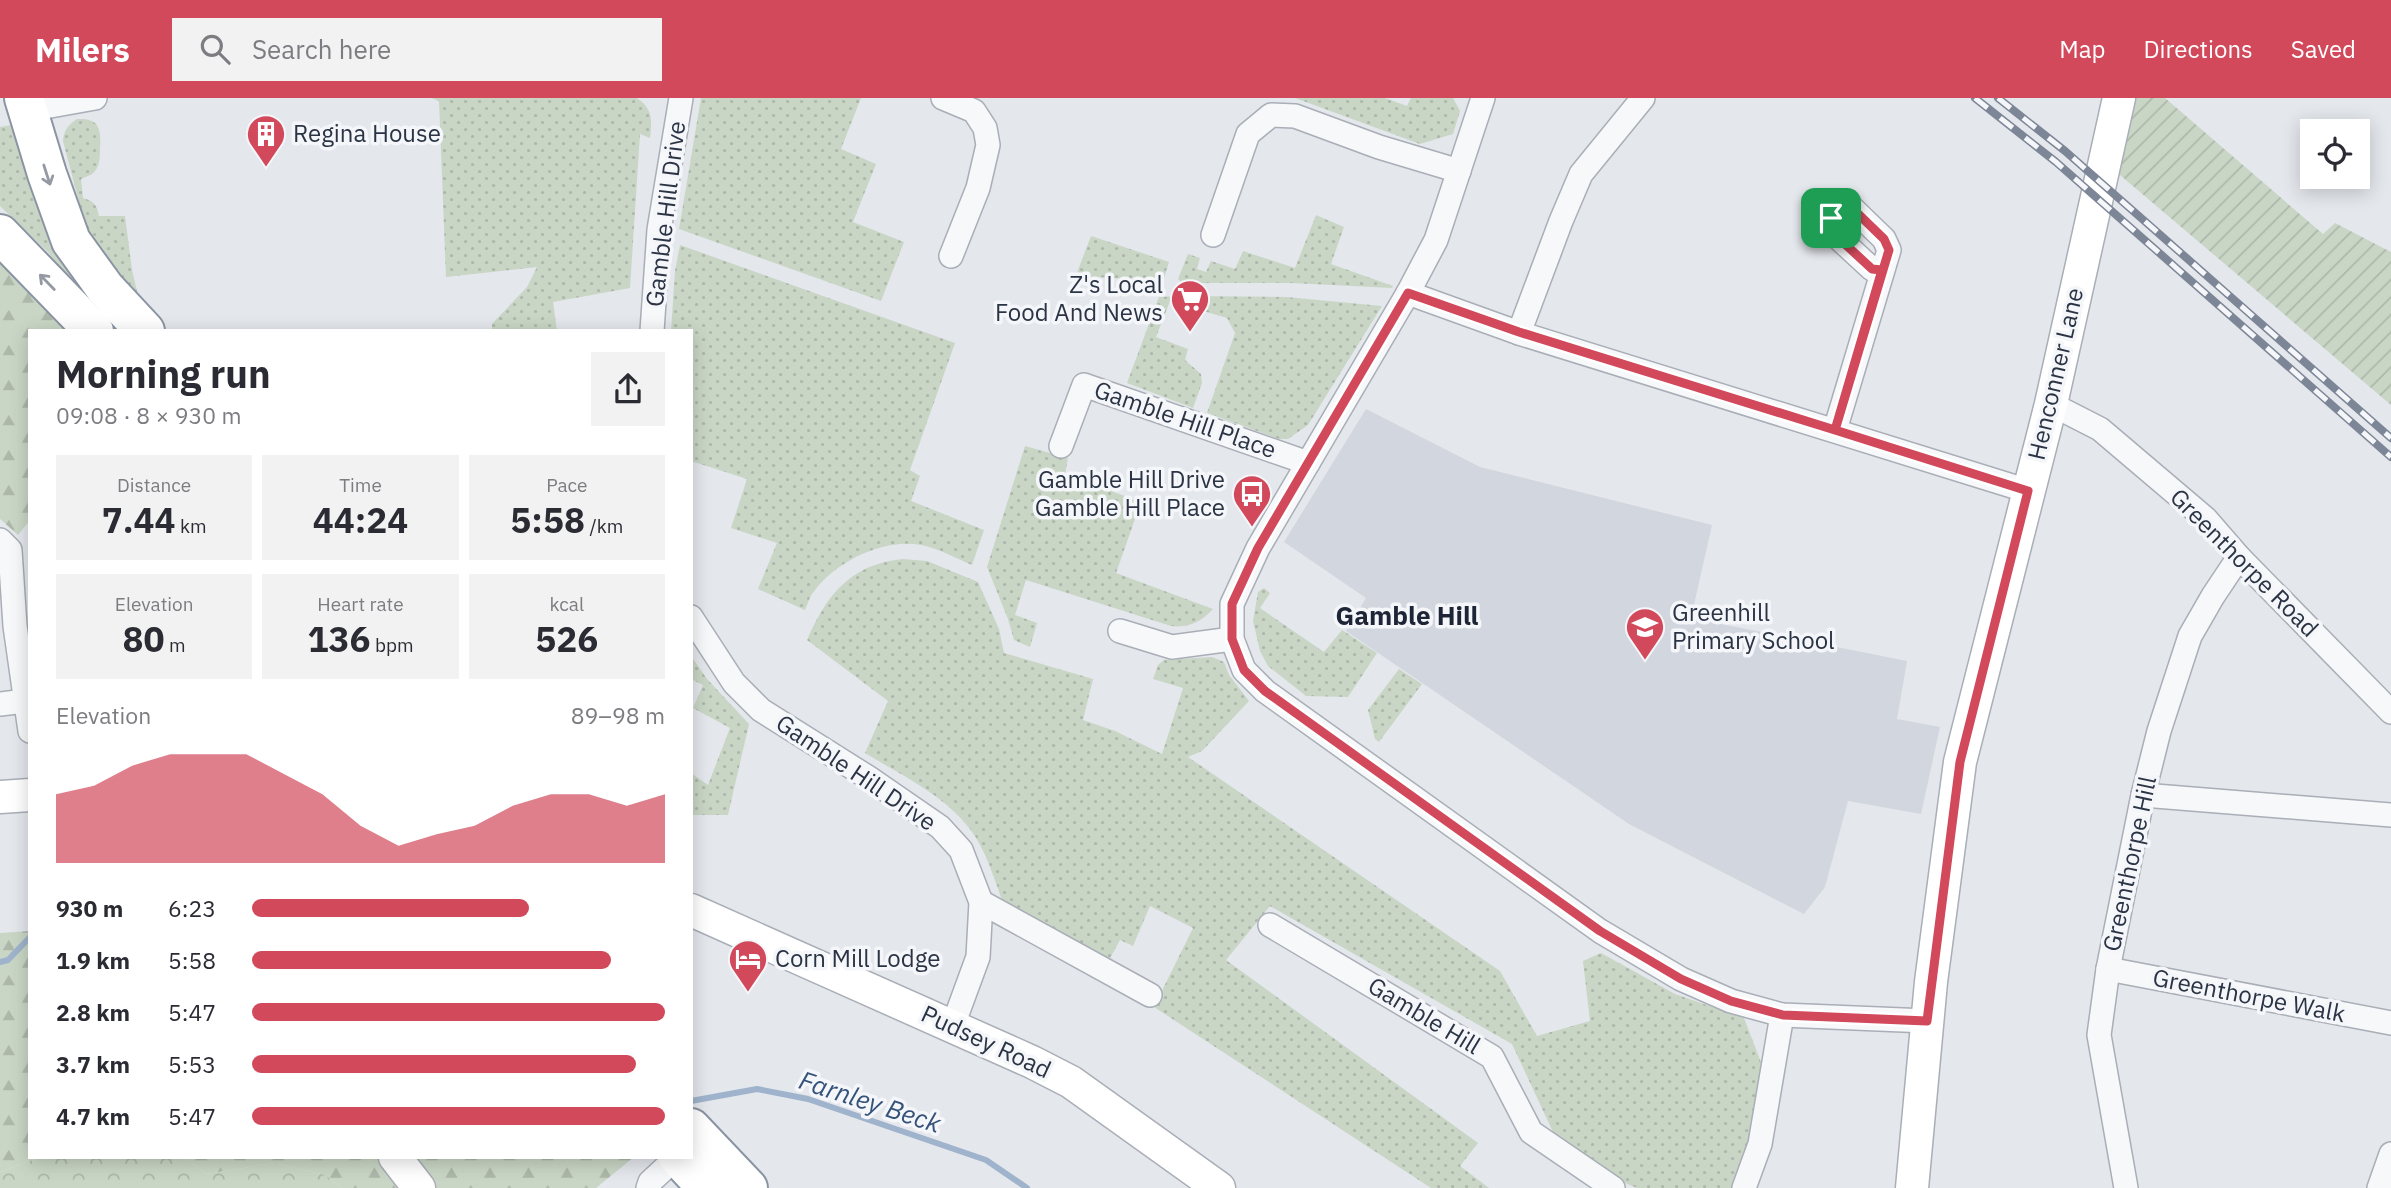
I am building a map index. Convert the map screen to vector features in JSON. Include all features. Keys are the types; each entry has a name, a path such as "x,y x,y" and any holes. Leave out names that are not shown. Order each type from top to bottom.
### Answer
{"highway":[{"path":"17,108 47,174 71,241 105,288 143,329"},
{"path":"3,235 92,329"},
{"path":"693,1131 727,1185"},
{"path":"681,1159 727,1185"}],"street":[{"path":"17,108 95,98"},
{"name":"Gamble Hill Drive","path":"652,329 659,230 681,98"},
{"path":"943,98 974,111 985,128 988,145 978,188 951,256"},
{"path":"1483,98 1436,240 1408,293 1258,548 1232,604 1232,639 1244,670 1265,691 1600,931 1681,979 1731,1001 1783,1015 1927,1021"},
{"path":"1519,332 1581,174 1643,98"},
{"name":"Henconner Lane","path":"1912,1188 1927,1021 1960,762 2051,404 2119,98"},
{"path":"1213,235 1248,134 1271,116 1295,116 1379,147 1459,171"},
{"path":"1835,430 1882,270"},
{"path":"1408,293 1519,332 2028,491"},
{"name":"Gamble Hill Place","path":"1061,446 1084,384 1307,463"},
{"name":"Greenthorpe Road","path":"2051,404 2100,429 2206,519 2391,712"},
{"path":"0,540 10,550 10,579 28,721"},
{"name":"Greenthorpe Hill","path":"2126,1188 2099,1035 2108,969 2143,795 2159,731 2190,636 2239,556"},
{"name":"Gamble Hill Drive","path":"693,620 734,683 761,710 869,778 940,827 961,850 981,902 978,957 953,1025"},
{"path":"1120,631 1172,647 1232,639"},
{"path":"0,704 24,701"},
{"path":"0,797 28,795"},
{"path":"2143,795 2391,816"},
{"path":"981,902 1150,995"},
{"name":"Pudsey Road","path":"693,911 953,1025 1071,1083 1219,1188"},
{"name":"Gamble Hill","path":"1270,925 1492,1057 1531,1132 1613,1188"},
{"name":"Pudsey Road","path":"693,933 735,930"},
{"name":"Greenthorpe Walk","path":"2108,969 2391,1023"},
{"path":"1744,1188 1760,1144 1783,1015"},
{"path":"2379,1188 2391,1154"},
{"path":"397,1159 419,1188"},
{"path":"648,1188 650,1182 675,1159"}],"shaded area":[{"name":"Greenhill Primary School","path":"1366,409 1480,467 1712,525 1691,618 1907,661 1897,719 1940,727 1921,814 1848,801 1825,887 1804,914 1629,824 1346,631 1366,598 1284,542"}],"green space":[{"path":"431,98 637,98 642,102 649,111 651,126 650,138 640,134 630,288 553,302 557,329 492,329 492,324 527,287 537,267 446,277 439,101"},
{"path":"701,98 861,98 841,149 876,164 853,222 904,242 881,301 679,229"},
{"path":"1295,98 1385,98 1407,106 1411,98 1453,98 1460,111 1453,134 1420,144"},
{"path":"2130,98 2165,98 2323,234 2335,223 2391,252 2391,405 2114,170"},
{"path":"77,119 95,123 100,135 98,166 95,172 81,179 83,198 94,204 99,216 125,216 132,270 141,308 94,243 85,225 63,141 67,128"},
{"path":"17,124 129,329 113,329 89,306 48,252 0,206 0,127"},
{"path":"1316,215 1344,227 1331,264 1393,286 1392,288 1292,283 1182,283 1178,279 1188,254 1200,258 1197,269 1206,272 1211,261 1235,269 1243,251 1295,268"},
{"path":"1091,236 1169,262 1163,281 1077,276"},
{"path":"680,245 955,343 910,470 920,476 911,501 984,530 972,565 927,546 892,545 848,561 824,579 813,592 805,610 758,589 777,543 731,528 747,479 693,462 693,329 671,329 675,271"},
{"path":"0,257 70,329 28,329 28,522 18,535 0,519"},
{"path":"1159,297 1286,297 1382,306 1308,425 1288,439 1279,439 1207,413 1235,333 1227,318 1170,301 1156,337 1188,349 1185,360 1201,374 1202,383 1193,408 1127,383"},
{"path":"1025,446 1068,458 1065,474 1141,502 1116,573 1213,609 1194,623 1171,626 1026,580 1015,615 1037,623 1030,647 1014,640 987,567"},
{"path":"903,559 927,561 978,582 999,629 1004,653 1093,679 1083,720 1115,731 1162,754 1183,688 1153,679 1158,665 1164,660 1212,657 1224,662 1229,675 1249,701 1202,751 1188,757 1500,971 1537,1036 1590,1021 1583,961 1601,953 1675,994 1744,1018 1764,1070 1754,1126 1735,1183 1731,1188 1637,1188 1611,1177 1553,1132 1512,1044 1270,906 1226,960 1478,1143 1460,1166 1489,1188 1431,1188 1154,1007 1193,928 1150,906 1133,946 1120,940 1108,962 1003,903 981,846 959,817 921,786 865,753 888,701 807,640 832,595 843,584 869,567"},
{"path":"1264,588 1270,593 1260,608 1324,652 1342,630 1377,653 1348,697 1306,696 1268,666 1260,651 1253,621 1258,592"},
{"path":"693,659 707,679 749,724 728,815 693,815 693,774 708,785 730,728 693,708 703,685 693,680"},
{"path":"1399,669 1422,684 1379,742 1375,739 1368,710"},
{"path":"28,931 28,1159 35,1159 0,1172 0,933"},
{"path":"35,1159 187,1159 206,1174 274,1163 325,1175 342,1188 0,1188 0,1172"},
{"path":"187,1159 632,1159 596,1188 342,1188 325,1175 274,1163 206,1174"}],"waterway":[{"name":"Farnley Beck","path":"0,962 8,960 28,939"},
{"name":"Farnley Beck","path":"693,1101 757,1089 808,1099 986,1160 1027,1188"}],"railway":[{"path":"1975,98 2056,162 2391,457"},
{"path":"1998,98 2065,151 2391,438"}],"place":[{"name":"Regina House","path":"266,168"},
{"name":"Z's Local Food And News","path":"1190,333"},
{"name":"Gamble Hill Drive Gamble Hill Place","path":"1252,528"},
{"name":"Greenhill Primary School","path":"1645,661"},
{"name":"Corn Mill Lodge","path":"748,993"}],"district":[{"name":"Gamble Hill","path":"1407,616"}],"route":[{"path":"1831,218 1832,232 1872,269 1882,270 1835,430 1519,332 1408,293 1258,548 1232,604 1232,639 1244,670 1265,691 1600,931 1681,979 1731,1001 1783,1015 1927,1021 1960,762 2028,491 1835,430 1889,250 1884,239 1852,208 1838,206 1831,218"}]}
